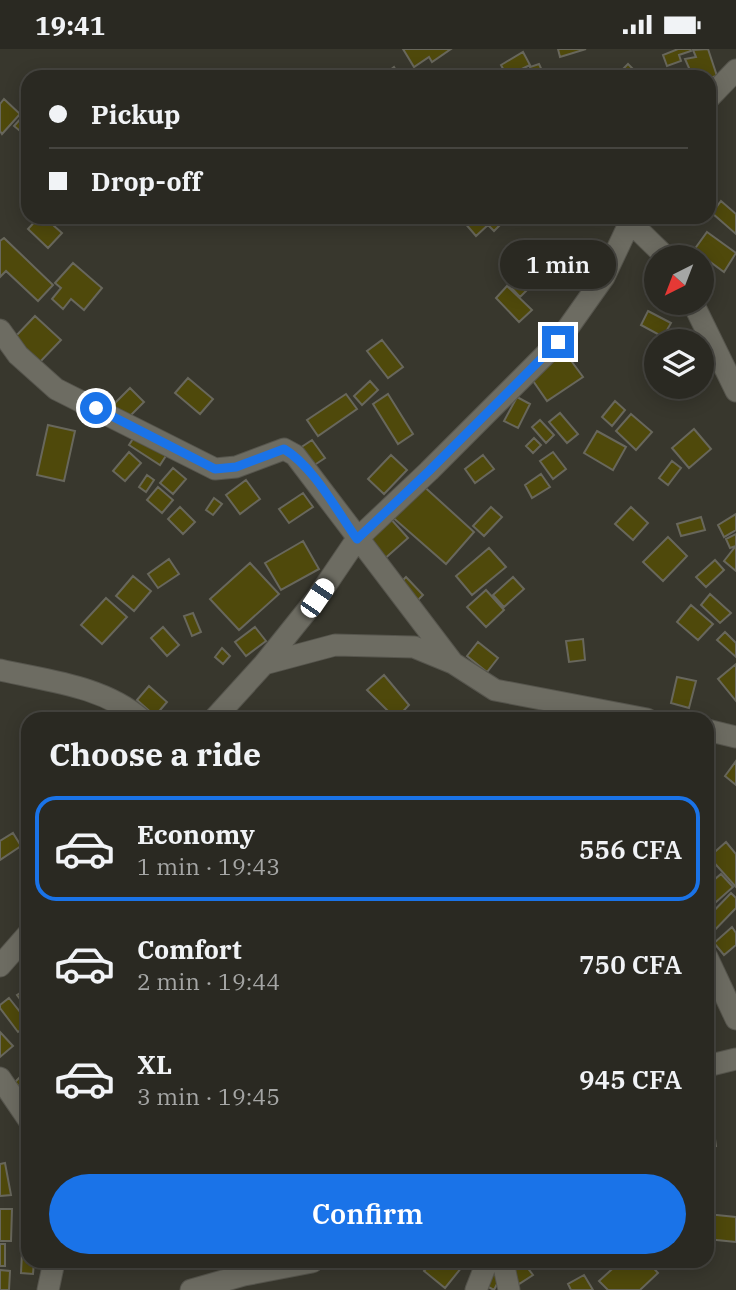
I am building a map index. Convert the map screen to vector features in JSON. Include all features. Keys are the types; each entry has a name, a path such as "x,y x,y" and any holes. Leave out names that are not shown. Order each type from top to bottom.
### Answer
{"street":[{"path":"716,91 736,71"},
{"path":"220,712 264,664 317,598 357,539 439,462 558,342 604,277 629,224"},
{"path":"636,224 655,245"},
{"path":"699,315 736,391"},
{"path":"0,330 9,357 56,389 215,469 236,467 284,449 295,455 453,663"},
{"path":"264,664 334,645 414,647 453,663 495,690 610,712"},
{"path":"0,670 89,690 133,712"},
{"path":"714,733 736,737"},
{"path":"0,967 21,942"},
{"path":"714,972 736,1019"},
{"path":"714,1064 736,1059"},
{"path":"0,1078 21,1109"},
{"path":"48,1290 53,1268"},
{"path":"191,1290 281,1268"},
{"path":"476,1290 484,1268"},
{"path":"504,1268 509,1290"}],"building":[{"path":"403,49 451,49 432,62 429,57 414,67"},
{"path":"558,49 586,49 560,57"},
{"path":"678,49 691,51 679,55 681,61 667,66 663,55"},
{"path":"708,49 715,70 690,70 685,59 696,57 693,50"},
{"path":"523,52 530,65 520,70 504,70 501,65"},
{"path":"539,64 542,70 531,70 530,67"},
{"path":"628,64 634,70 622,70"},
{"path":"4,99 20,114 2,134 0,104"},
{"path":"21,118 21,132 14,126"},
{"path":"721,201 736,214 736,234 716,216 716,208"},
{"path":"33,224 52,224 62,233 48,248 28,229"},
{"path":"466,224 501,224 494,231 488,225 476,236"},
{"path":"707,232 736,253 724,272 714,265 714,245 698,245"},
{"path":"4,238 53,285 38,301 6,271 0,277 0,241"},
{"path":"73,263 102,288 84,310 71,299 63,309 52,299 61,288 55,283"},
{"path":"527,263 540,277 520,297 507,283"},
{"path":"507,286 532,310 519,322 496,298"},
{"path":"646,315 656,315 671,323 668,329 648,329 641,325"},
{"path":"35,316 61,340 38,364 13,339"},
{"path":"382,340 403,367 388,378 367,351"},
{"path":"564,351 583,377 547,401 529,375"},
{"path":"188,378 213,399 200,414 175,393"},
{"path":"370,381 378,390 362,405 354,396"},
{"path":"130,388 144,402 125,421 111,407"},
{"path":"346,394 357,409 318,436 307,420"},
{"path":"388,394 413,434 398,444 373,404"},
{"path":"517,397 530,404 518,428 504,421"},
{"path":"615,401 625,410 612,426 602,417"},
{"path":"560,413 578,434 567,443 549,422"},
{"path":"631,414 652,432 636,450 616,431"},
{"path":"540,420 554,435 546,443 532,427"},
{"path":"48,425 75,431 64,481 37,475"},
{"path":"694,429 711,449 689,468 672,448"},
{"path":"138,431 169,451 160,465 129,445"},
{"path":"597,431 626,447 613,470 584,453"},
{"path":"534,438 541,445 533,453 526,446"},
{"path":"312,440 325,458 313,466 300,448"},
{"path":"129,452 141,463 125,481 113,471"},
{"path":"553,452 566,469 553,479 540,461"},
{"path":"391,455 407,470 384,494 368,479"},
{"path":"483,455 494,469 475,483 465,469"},
{"path":"672,461 681,468 668,485 659,478"},
{"path":"173,468 186,479 173,494 160,483"},
{"path":"541,474 550,487 532,498 525,485"},
{"path":"147,475 154,480 146,492 139,487"},
{"path":"246,480 260,499 240,514 226,495"},
{"path":"419,482 474,532 446,564 390,515"},
{"path":"158,487 173,500 162,513 147,500"},
{"path":"303,493 313,507 289,523 279,509"},
{"path":"214,498 222,504 213,515 206,510"},
{"path":"180,507 195,522 183,534 168,519"},
{"path":"491,507 502,517 484,536 473,526"},
{"path":"631,507 648,523 633,540 615,524"},
{"path":"736,514 736,530 724,537 718,525"},
{"path":"389,517 408,538 382,561 363,539"},
{"path":"701,517 705,530 681,536 677,524"},
{"path":"736,534 736,546 730,548 726,539"},
{"path":"668,537 687,556 663,581 643,562"},
{"path":"303,541 319,569 281,590 265,563"},
{"path":"489,548 506,567 472,595 456,576"},
{"path":"736,548 736,571 724,561"},
{"path":"169,559 179,574 158,588 148,574"},
{"path":"715,560 724,570 706,587 696,577"},
{"path":"250,563 279,594 239,630 210,599"},
{"path":"133,576 151,591 134,611 116,596"},
{"path":"406,577 423,595 415,603 398,585"},
{"path":"513,577 524,589 504,607 493,595"},
{"path":"486,590 504,610 486,627 467,607"},
{"path":"710,594 731,613 720,623 701,605"},
{"path":"106,598 127,617 102,644 81,625"},
{"path":"691,605 713,624 698,640 677,622"},
{"path":"193,613 201,632 192,636 184,616"},
{"path":"163,627 179,645 167,656 151,638"},
{"path":"255,627 266,641 246,656 235,642"},
{"path":"725,632 736,643 736,657 717,640"},
{"path":"583,639 585,660 569,662 566,641"},
{"path":"478,642 498,658 487,672 467,656"},
{"path":"222,648 230,656 223,664 215,657"},
{"path":"736,664 736,701 718,679"},
{"path":"384,675 409,705 402,712 389,712 367,690"},
{"path":"677,677 696,681 689,708 671,703"},
{"path":"149,686 167,702 158,712 150,712 137,700"},
{"path":"736,761 736,785 725,776"},
{"path":"13,833 21,846 0,860 0,841"},
{"path":"726,842 736,854 736,887 714,863 714,853"},
{"path":"721,874 733,887 714,904 714,880"},
{"path":"731,893 736,898 736,908 714,931 714,911"},
{"path":"732,927 736,933 736,945 724,955 714,943"},
{"path":"9,998 21,1013 21,1030 18,1032 0,1005"},
{"path":"0,1032 13,1046 0,1057"},
{"path":"21,1076 21,1089 15,1082"},
{"path":"5,1163 11,1195 0,1196 0,1164"},
{"path":"0,1209 12,1209 11,1241 0,1241"},
{"path":"714,1215 736,1217 736,1242 714,1240"},
{"path":"0,1244 5,1244 5,1266 0,1266"},
{"path":"21,1268 34,1268 33,1274 21,1273"},
{"path":"427,1268 461,1268 445,1288 424,1271"},
{"path":"509,1268 528,1268 533,1275 519,1284"},
{"path":"613,1268 653,1268 658,1273 640,1290 608,1290 599,1281"},
{"path":"0,1270 10,1271 9,1290 0,1290"},
{"path":"488,1270 501,1276 494,1290 481,1283"},
{"path":"584,1275 593,1290 571,1290 568,1284"}],"route":[{"path":"96,408 215,469 236,467 284,449 295,455 308,471 357,539 558,342"}]}
